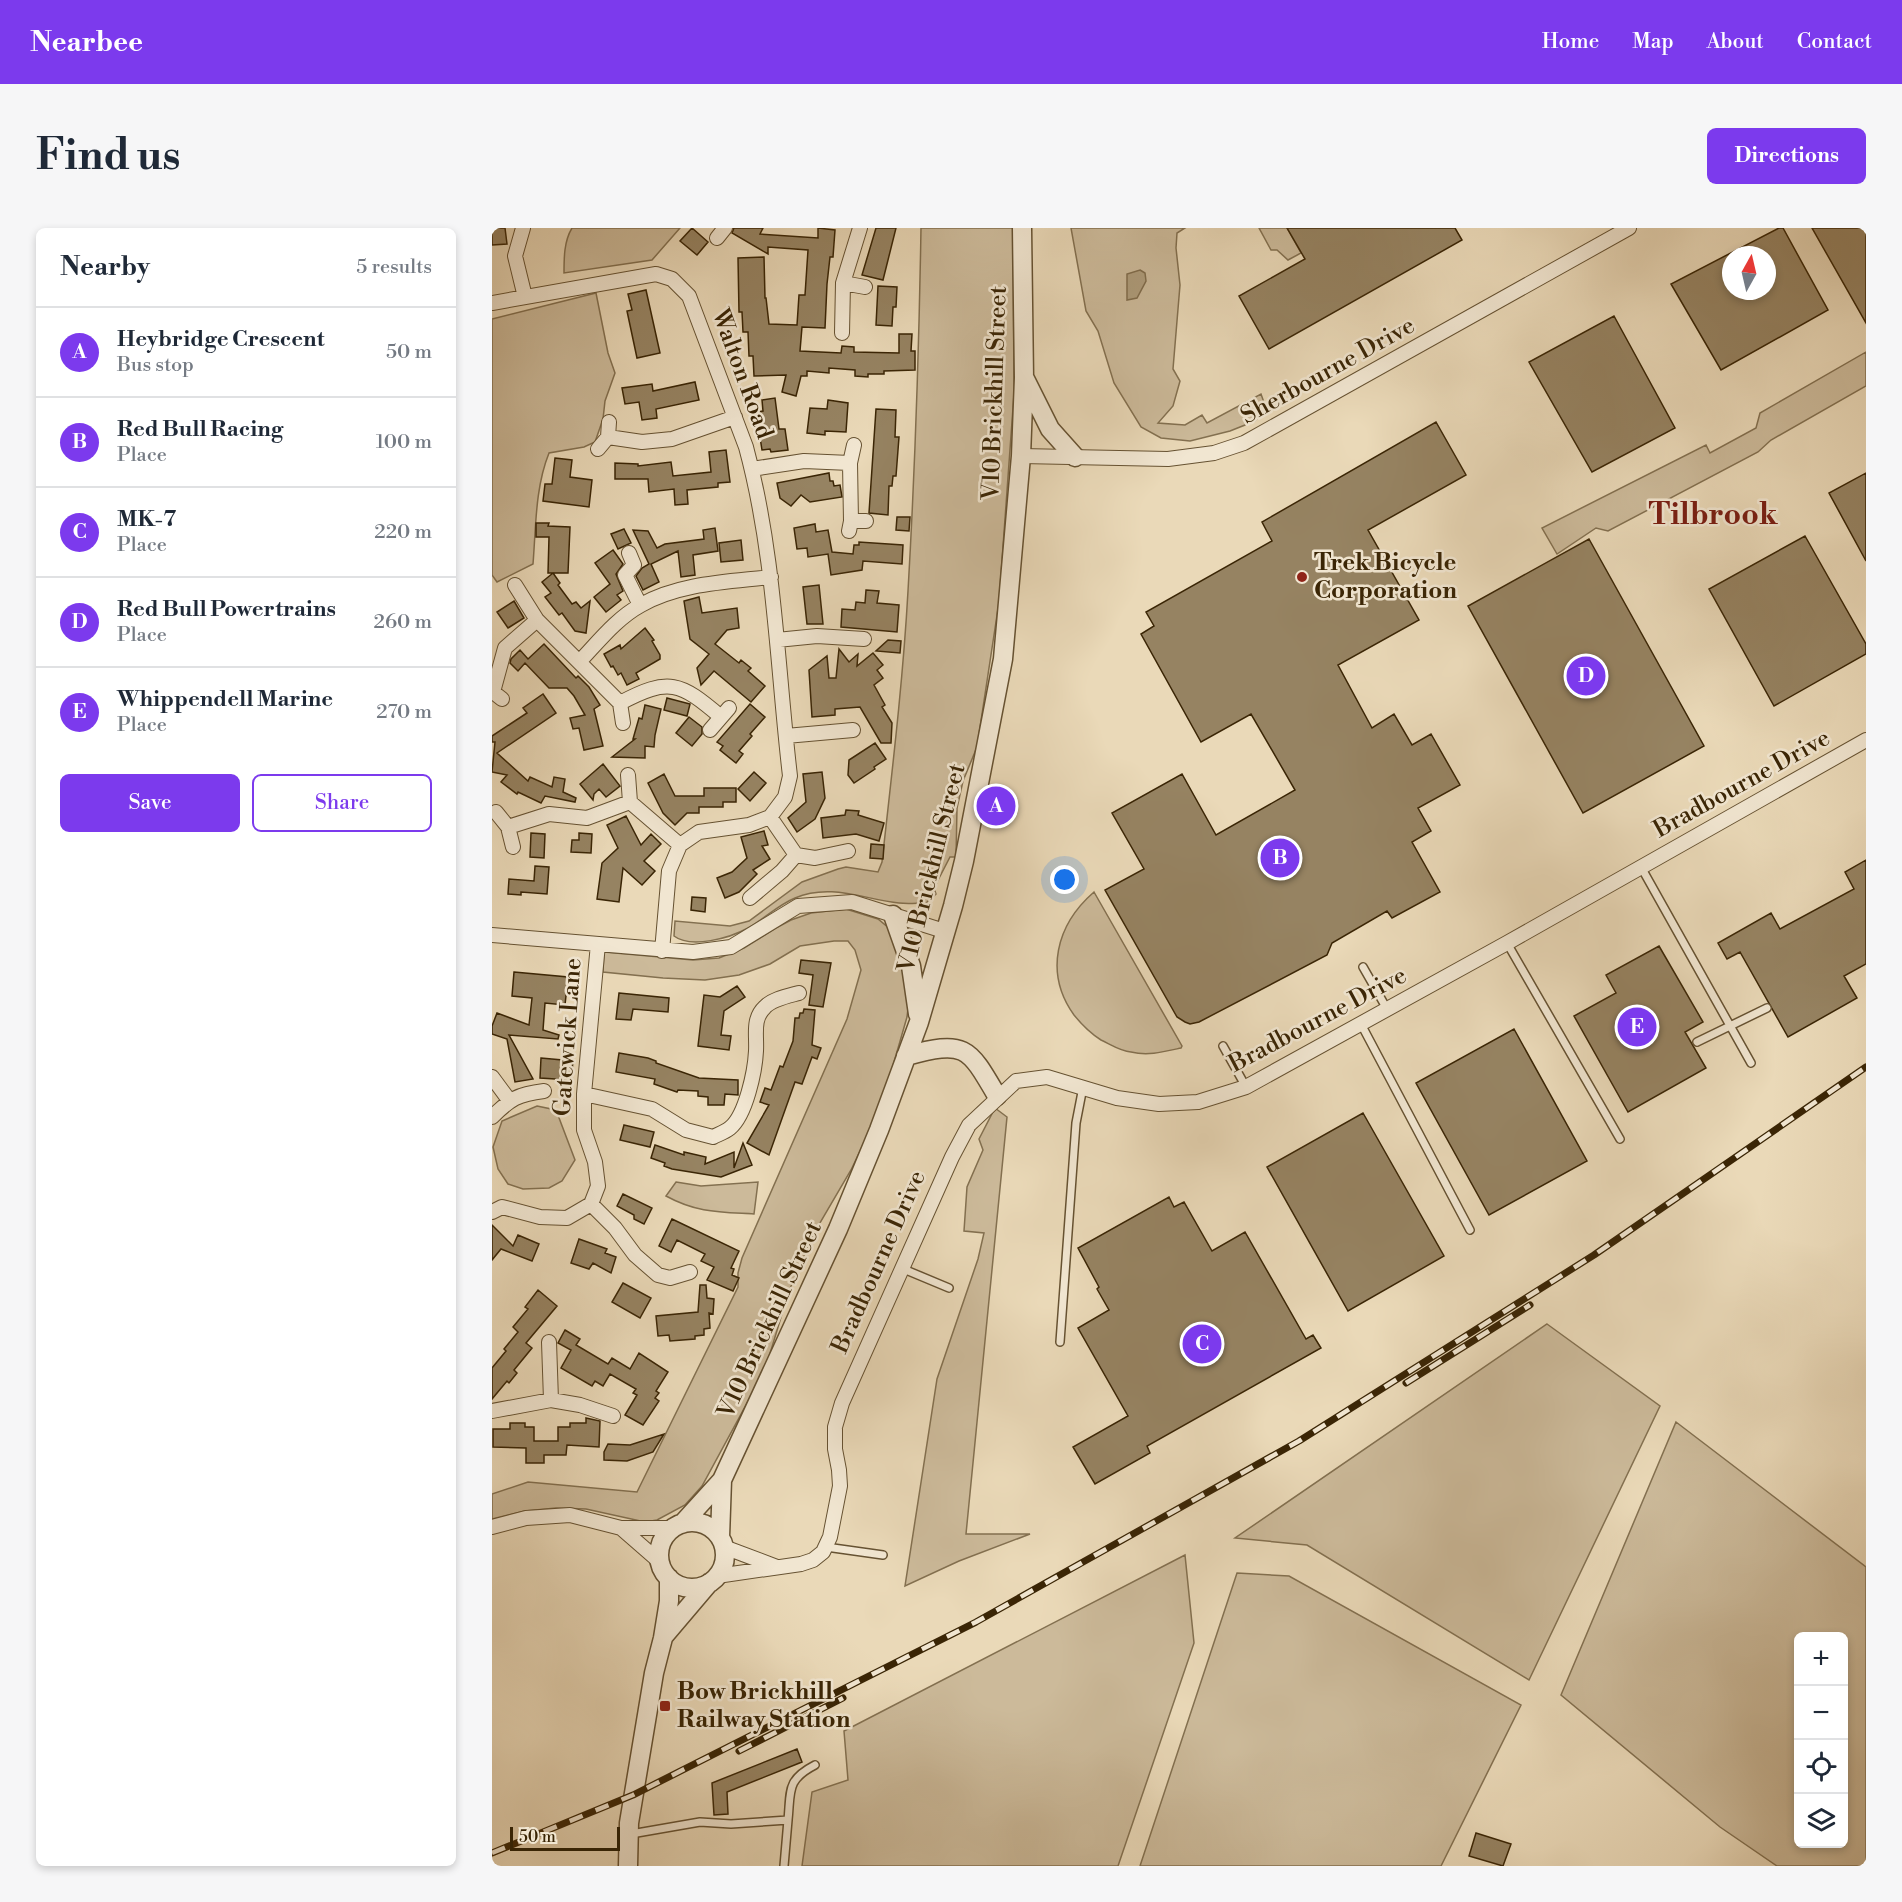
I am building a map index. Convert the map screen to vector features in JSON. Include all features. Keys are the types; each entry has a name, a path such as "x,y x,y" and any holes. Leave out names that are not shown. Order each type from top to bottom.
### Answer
{"street":[{"path":"523,228 515,256 525,297"},
{"path":"842,333 843,283 860,228"},
{"name":"V10 Brickhill Street","path":"678,1526 722,1480 838,1229 879,1130 919,1022 953,906 964,861 1003,659 1021,456 1024,378 1022,228"},
{"name":"Sherbourne Drive","path":"1021,456 1191,458 1244,443 1629,228"},
{"name":"Walton Road","path":"492,303 656,274 672,279 689,296 735,417 752,469 771,577 790,776 785,797 770,817"},
{"path":"843,283 865,287"},
{"path":"1024,378 1050,429 1075,458"},
{"path":"608,437 642,442 672,439 735,417"},
{"path":"598,448 608,437 609,422"},
{"path":"854,445 850,463 850,526 866,521"},
{"path":"752,469 804,460 850,463"},
{"path":"629,553 634,565 625,575 640,605"},
{"path":"580,661 615,624 640,605 669,592 771,577"},
{"path":"515,585 537,620 620,703 623,723"},
{"path":"498,695 505,648 537,620"},
{"path":"777,640 817,636 864,639"},
{"path":"620,703 644,690 670,686 696,696 725,713 710,730"},
{"path":"786,736 853,730"},
{"name":"Bradbourne Drive","path":"826,1547 836,1512 840,1486 836,1426 853,1376 969,1125 997,1096 1016,1081 1047,1077 1118,1098 1159,1104 1198,1102 1246,1087 1507,943 1866,740"},
{"path":"628,775 630,802 680,845"},
{"path":"508,827 549,814 587,818 630,802"},
{"path":"496,812 508,827 513,847"},
{"path":"662,951 669,871 680,845 699,832 749,825 770,817 796,855 815,858 848,850"},
{"path":"750,898 782,871 796,855"},
{"path":"492,935 693,952 731,947 798,906 852,902 944,931"},
{"path":"893,915 911,966 919,1022"},
{"name":"Gatewick Lane","path":"591,1204 598,1186 595,1162 584,1131 584,1094 598,944"},
{"path":"584,1094 652,1109 687,1130 713,1137 731,1127 746,1102 753,1076 756,1049 755,1023 765,1006 783,997 799,993"},
{"path":"906,1056 937,1048 951,1047 963,1051 977,1062 997,1096"},
{"path":"492,1077 509,1100"},
{"path":"492,1117 509,1100 526,1093 544,1091"},
{"path":"492,1212 502,1208 540,1217 567,1218 591,1204 615,1228 635,1255 658,1275 670,1278 690,1272"},
{"path":"549,1342 551,1400"},
{"path":"492,1411 551,1400 580,1405 613,1416"},
{"name":"V10 Brickhill Street","path":"722,1480 722,1542"},
{"path":"492,1527 526,1518 570,1515 621,1528 678,1526 693,1522 713,1529 722,1542 725,1557 722,1568 663,1638"},
{"path":"628,1866 628,1834 633,1795 669,1601 661,1543 678,1526"},
{"path":"621,1528 678,1584 688,1587 699,1587 713,1580 801,1564 813,1560 826,1547"},
{"path":"722,1542 777,1567"}],"lane":[{"path":"1641,867 1751,1063"},
{"path":"1507,943 1620,1139"},
{"path":"1363,967 1388,1009"},
{"path":"1697,1042 1767,1008"},
{"path":"1361,1024 1470,1230"},
{"path":"1222,1046 1246,1087"},
{"path":"1060,1342 1076,1123 1083,1087"},
{"path":"901,1268 949,1287"},
{"path":"826,1547 884,1555"},
{"path":"784,1866 792,1785 801,1773 815,1765"},
{"path":"628,1834 700,1822 732,1824 788,1820"}],"shaded area":[{"path":"572,228 680,228 652,260 564,273 566,244"},
{"path":"921,228 1013,228 1014,394 999,602 977,747 963,781 957,808 956,857 950,857 934,888 936,894 926,903 899,903 847,893 821,892 795,898 748,928 731,935 711,941 681,940 674,936 675,921 730,926 749,921 802,882 846,867 878,872 882,862 908,591"},
{"path":"1071,228 1185,228 1177,233 1176,248 1180,285 1173,369 1180,381 1173,406 1158,423 1185,425 1202,415 1207,423 1261,394 1266,408 1255,421 1230,431 1190,441 1161,438 1141,427 1114,383 1098,331 1086,311"},
{"path":"1259,228 1287,228 1301,253 1288,260 1277,250 1271,250"},
{"path":"1140,270 1145,273 1146,281 1137,298 1127,300 1127,274"},
{"path":"596,293 608,353 615,373 605,401 603,419 595,442 584,447 549,453 541,480 533,564 497,582 492,575 492,319"},
{"path":"1866,352 1866,386 1771,440 1758,452 1608,531 1596,528 1557,554 1542,528 1706,445 1710,453 1756,428 1760,413"},
{"path":"1094,892 1182,1046 1181,1048 1150,1054 1119,1049 1086,1029 1074,1015 1065,999 1059,983 1058,950 1071,919"},
{"path":"846,909 878,919 890,929 910,991 907,1017 886,1090 872,1126 851,1170 814,1233 789,1291 765,1370 702,1486 685,1505 657,1520 645,1522 586,1509 556,1508 525,1511 492,1519 492,1494 528,1482 637,1492 738,1287 738,1273 742,1258 847,1019 861,970 855,950 848,941 800,946 770,964 739,975 705,980 603,972 604,952 693,960 719,958 744,948 791,920 811,913"},
{"path":"537,1106 556,1110 575,1160 562,1181 549,1188 523,1189 508,1184 498,1169 493,1147 502,1121"},
{"path":"995,1108 1007,1117 966,1534 1030,1534 959,1561 905,1586 937,1379 978,1259 984,1233 964,1231 967,1187 983,1150 979,1139"},
{"path":"676,1182 701,1186 758,1182 754,1214 709,1211 677,1202 666,1196"},
{"path":"1547,1324 1660,1406 1529,1680 1307,1545 1235,1538"},
{"path":"1676,1422 1866,1567 1866,1866 1777,1866 1720,1827 1561,1695"},
{"path":"1185,1555 1194,1643 1118,1866 802,1866 812,1792 848,1780 844,1731"},
{"path":"1237,1573 1289,1576 1521,1705 1441,1866 1140,1866"}],"building":[{"path":"492,228 505,228 507,244 492,245"},
{"path":"692,228 708,242 697,255 680,241"},
{"path":"734,228 763,228 760,234 818,238 818,228 835,230 833,257 830,257 827,284 825,328 802,327 800,351 841,353 842,346 854,347 854,352 899,353 899,334 912,334 911,351 915,351 915,370 884,371 884,374 868,374 868,377 855,376 855,370 829,368 829,373 807,371 807,376 801,376 796,396 782,392 786,375 754,376 753,356 749,356 748,332 743,332 742,312 739,312 738,258 764,257 765,298 769,324 797,325 799,295 805,295 808,250 768,247 768,254 732,233"},
{"path":"876,228 896,228 883,280 862,275"},
{"path":"1287,228 1455,228 1462,240 1269,349 1239,296 1305,259"},
{"path":"1783,228 1828,310 1721,370 1671,284 1722,258 1722,300 1776,300 1776,246 1744,246"},
{"path":"1812,228 1866,228 1866,323"},
{"path":"878,286 897,287 892,326 876,325"},
{"path":"646,290 660,353 637,358 627,311 632,310 628,294"},
{"path":"1614,316 1675,428 1592,472 1529,362"},
{"path":"695,382 699,400 656,409 657,418 642,420 639,402 625,404 622,388 652,384 653,391"},
{"path":"775,398 779,429 785,429 788,450 771,452 770,449 762,450 756,412 763,411 762,400"},
{"path":"828,400 848,403 846,432 825,431 825,435 807,433 810,408 827,409"},
{"path":"876,409 896,410 895,437 899,437 896,476 893,476 892,486 889,486 888,515 869,513"},
{"path":"1436,422 1466,475 1368,530 1419,620 1338,665 1372,728 1394,714 1412,745 1431,734 1460,785 1418,808 1431,831 1412,842 1440,892 1392,918 1387,911 1332,943 1327,955 1199,1022 1190,1024 1185,1022 1177,1017 1105,890 1144,869 1112,813 1182,774 1216,835 1295,790 1251,714 1201,742 1141,634 1154,626 1146,612 1272,541 1262,522"},
{"path":"726,450 730,482 718,483 718,487 687,490 688,504 675,505 674,489 649,492 648,479 615,479 615,463 638,464 638,466 671,462 673,476 711,472 709,452"},
{"path":"555,458 572,460 570,477 592,480 589,507 543,501 545,484 552,484"},
{"path":"829,473 830,481 833,481 834,486 840,485 842,497 810,502 801,495 791,506 780,498 777,483"},
{"path":"1866,473 1866,561 1829,493"},
{"path":"897,517 910,517 909,531 896,530"},
{"path":"536,523 570,527 568,573 548,573 549,537 536,537"},
{"path":"815,524 816,532 828,530 832,552 853,554 854,545 859,545 859,542 903,545 902,564 863,561 862,570 831,575 828,554 808,557 807,548 797,549 794,528"},
{"path":"715,528 718,551 693,555 695,575 681,577 678,551 651,564 659,582 643,590 636,576 642,568 649,564 633,530 648,531 657,548 665,544 704,539 703,530"},
{"path":"624,529 631,543 618,549 611,534"},
{"path":"1805,536 1866,644 1866,654 1774,706 1709,589"},
{"path":"1589,539 1704,746 1583,813 1468,606"},
{"path":"741,540 743,560 721,562 719,543"},
{"path":"613,550 623,564 616,574 623,591 617,595 621,600 606,612 594,597 610,584 595,563"},
{"path":"553,573 560,583 558,585 572,604 576,602 581,608 590,601 586,633 575,631 562,613 559,615 545,597 551,593 542,582"},
{"path":"819,585 823,624 807,624 803,587"},
{"path":"866,590 879,591 877,603 899,605 897,632 841,627 842,609 855,610 856,602 865,603"},
{"path":"699,597 702,613 737,608 739,628 727,630 715,644 739,663 741,660 751,668 748,671 765,686 751,702 714,671 701,685 697,668 709,654 690,639 684,601"},
{"path":"514,601 524,618 508,628 497,612"},
{"path":"645,628 654,640 652,641 660,659 636,673 639,679 627,685 621,673 618,675 604,654 620,645 621,649"},
{"path":"888,640 901,641 900,653 876,651"},
{"path":"544,644 576,678 578,676 589,687 600,705 594,709 603,746 584,750 579,728 573,729 570,718 585,715 567,688 549,688 525,663 518,671 510,663 520,650 528,659"},
{"path":"839,649 849,662 858,654 857,666 873,653 883,665 877,670 883,678 874,685 885,705 882,707 892,723 891,743 881,743 860,707 835,709 835,715 812,717 809,670 827,656 829,678 836,678"},
{"path":"543,694 556,713 497,753 528,781 530,777 552,787 554,777 565,779 563,792 576,798 575,802 545,796 541,803 518,792 517,794 501,782 507,775 492,772 495,742 492,742 492,736 527,713 523,708"},
{"path":"667,698 690,704 687,716 664,710"},
{"path":"750,704 765,717 739,751 743,754 736,763 720,750 723,746 717,742"},
{"path":"645,705 661,709 654,747 645,746 645,758 612,757 635,739 633,739 639,718 642,719"},
{"path":"689,717 702,727 702,734 692,746 676,733"},
{"path":"875,743 886,759 854,783 848,775 849,760"},
{"path":"603,764 620,786 606,797 599,789 594,794 593,800 580,784"},
{"path":"754,772 766,783 750,801 738,789"},
{"path":"822,772 825,798 815,819 797,832 788,818 806,802 803,774"},
{"path":"664,774 675,796 704,796 704,788 736,788 736,802 723,802 723,807 699,807 699,813 687,813 675,825 663,813 648,783"},
{"path":"846,810 859,811 858,815 884,823 879,841 856,834 823,838 821,818 845,815"},
{"path":"626,816 641,845 651,834 661,844 644,861 655,871 642,885 623,868 619,902 597,899 602,863 618,848 607,825"},
{"path":"764,831 768,845 762,846 770,859 753,870 757,874 739,892 725,898 717,878 732,872 747,858 741,837"},
{"path":"531,833 545,834 544,858 530,857"},
{"path":"579,833 592,834 591,853 571,852 572,840 579,840"},
{"path":"871,844 884,845 883,859 870,858"},
{"path":"1866,860 1866,964 1844,976 1857,998 1788,1037 1740,952 1727,959 1718,943 1771,913 1780,929 1854,889 1845,872"},
{"path":"535,866 549,867 547,894 521,892 521,895 508,894 509,879 534,881"},
{"path":"692,897 706,898 705,912 691,910"},
{"path":"1659,946 1703,1022 1685,1032 1706,1068 1628,1112 1574,1016 1616,993 1606,975"},
{"path":"801,960 831,963 823,1007 809,1005 813,975 799,973"},
{"path":"514,972 568,977 565,1005 545,1003 543,1030 559,1035 558,1039 509,1035 533,1079 515,1082 507,1039 492,1034 492,1026 497,1013 529,1025 532,998 512,996"},
{"path":"737,986 745,997 724,1011 721,1035 731,1036 729,1050 698,1046 704,995 720,997"},
{"path":"619,993 669,998 668,1012 633,1009 631,1020 616,1019"},
{"path":"804,1009 815,1010 812,1045 821,1048 817,1059 812,1057 802,1084 795,1082 769,1155 747,1143 769,1105 760,1102 765,1088 771,1090 780,1066 783,1067 793,1041 795,1018 799,1018"},
{"path":"1514,1029 1587,1161 1489,1215 1416,1083"},
{"path":"619,1053 648,1058 699,1078 738,1080 738,1095 725,1094 724,1105 708,1105 708,1097 698,1096 698,1091 678,1090 677,1092 654,1084 655,1079 616,1072"},
{"path":"541,1058 573,1061 571,1080 540,1078"},
{"path":"1363,1113 1444,1256 1348,1311 1267,1167"},
{"path":"624,1125 654,1132 650,1147 620,1140"},
{"path":"743,1143 752,1165 721,1177 672,1169 664,1166 665,1163 651,1158 655,1145 684,1155 684,1152 706,1157 705,1164 734,1152 734,1168"},
{"path":"623,1194 652,1208 644,1224 634,1219 634,1215 617,1206"},
{"path":"1169,1197 1174,1207 1184,1202 1212,1251 1245,1232 1306,1339 1313,1335 1321,1348 1147,1446 1150,1453 1095,1484 1073,1447 1128,1416 1078,1328 1109,1310 1078,1248"},
{"path":"672,1219 739,1251 731,1268 734,1269 732,1275 739,1278 733,1291 707,1280 714,1267 701,1261 705,1254 677,1240 671,1252 659,1246"},
{"path":"492,1225 513,1246 518,1235 539,1244 532,1261 501,1249 492,1260"},
{"path":"579,1239 607,1249 605,1253 616,1257 611,1273 593,1263 589,1269 571,1263"},
{"path":"623,1283 651,1298 640,1318 612,1302"},
{"path":"700,1285 706,1285 707,1298 714,1299 713,1314 709,1313 710,1328 704,1329 704,1335 695,1336 695,1339 670,1341 669,1335 658,1336 656,1316 698,1312"},
{"path":"538,1290 557,1306 526,1343 532,1348 514,1370 517,1373 492,1399 492,1368 518,1332 513,1327 528,1309 525,1307"},
{"path":"565,1330 580,1339 576,1345 608,1364 612,1358 630,1369 639,1353 668,1372 656,1391 659,1393 655,1398 659,1401 643,1425 625,1415 637,1395 633,1393 636,1389 610,1374 603,1386 595,1381 592,1386 561,1368 571,1350 558,1343"},
{"path":"586,1418 600,1421 599,1447 567,1445 566,1455 544,1455 544,1463 526,1463 526,1448 493,1447 493,1429 510,1429 510,1423 525,1423 525,1427 534,1427 534,1441 558,1441 558,1427 570,1427 570,1423 586,1423"},
{"path":"664,1434 653,1452 627,1461 604,1460 604,1452 608,1444 630,1445"},
{"path":"797,1749 802,1762 727,1792 728,1814 714,1815 712,1783"},
{"path":"1476,1833 1511,1844 1503,1866 1469,1856"}],"railway":[{"path":"492,1853 633,1795 976,1622 1299,1441 1594,1255 1866,1067"},
{"path":"1406,1383 1530,1305"},
{"path":"739,1751 843,1698"}],"place":[{"name":"Trek Bicycle Corporation","path":"1302,577"},
{"name":"Red Bull Powertrains","path":"1586,676"},
{"name":"Heybridge Crescent","path":"996,806"},
{"name":"Red Bull Racing","path":"1280,858"},
{"name":"Whippendell Marine","path":"1637,1027"},
{"name":"MK-7","path":"1202,1344"},
{"name":"Bow Brickhill Railway Station","path":"665,1706"}],"district":[{"name":"Tilbrook","path":"1713,515"}]}
